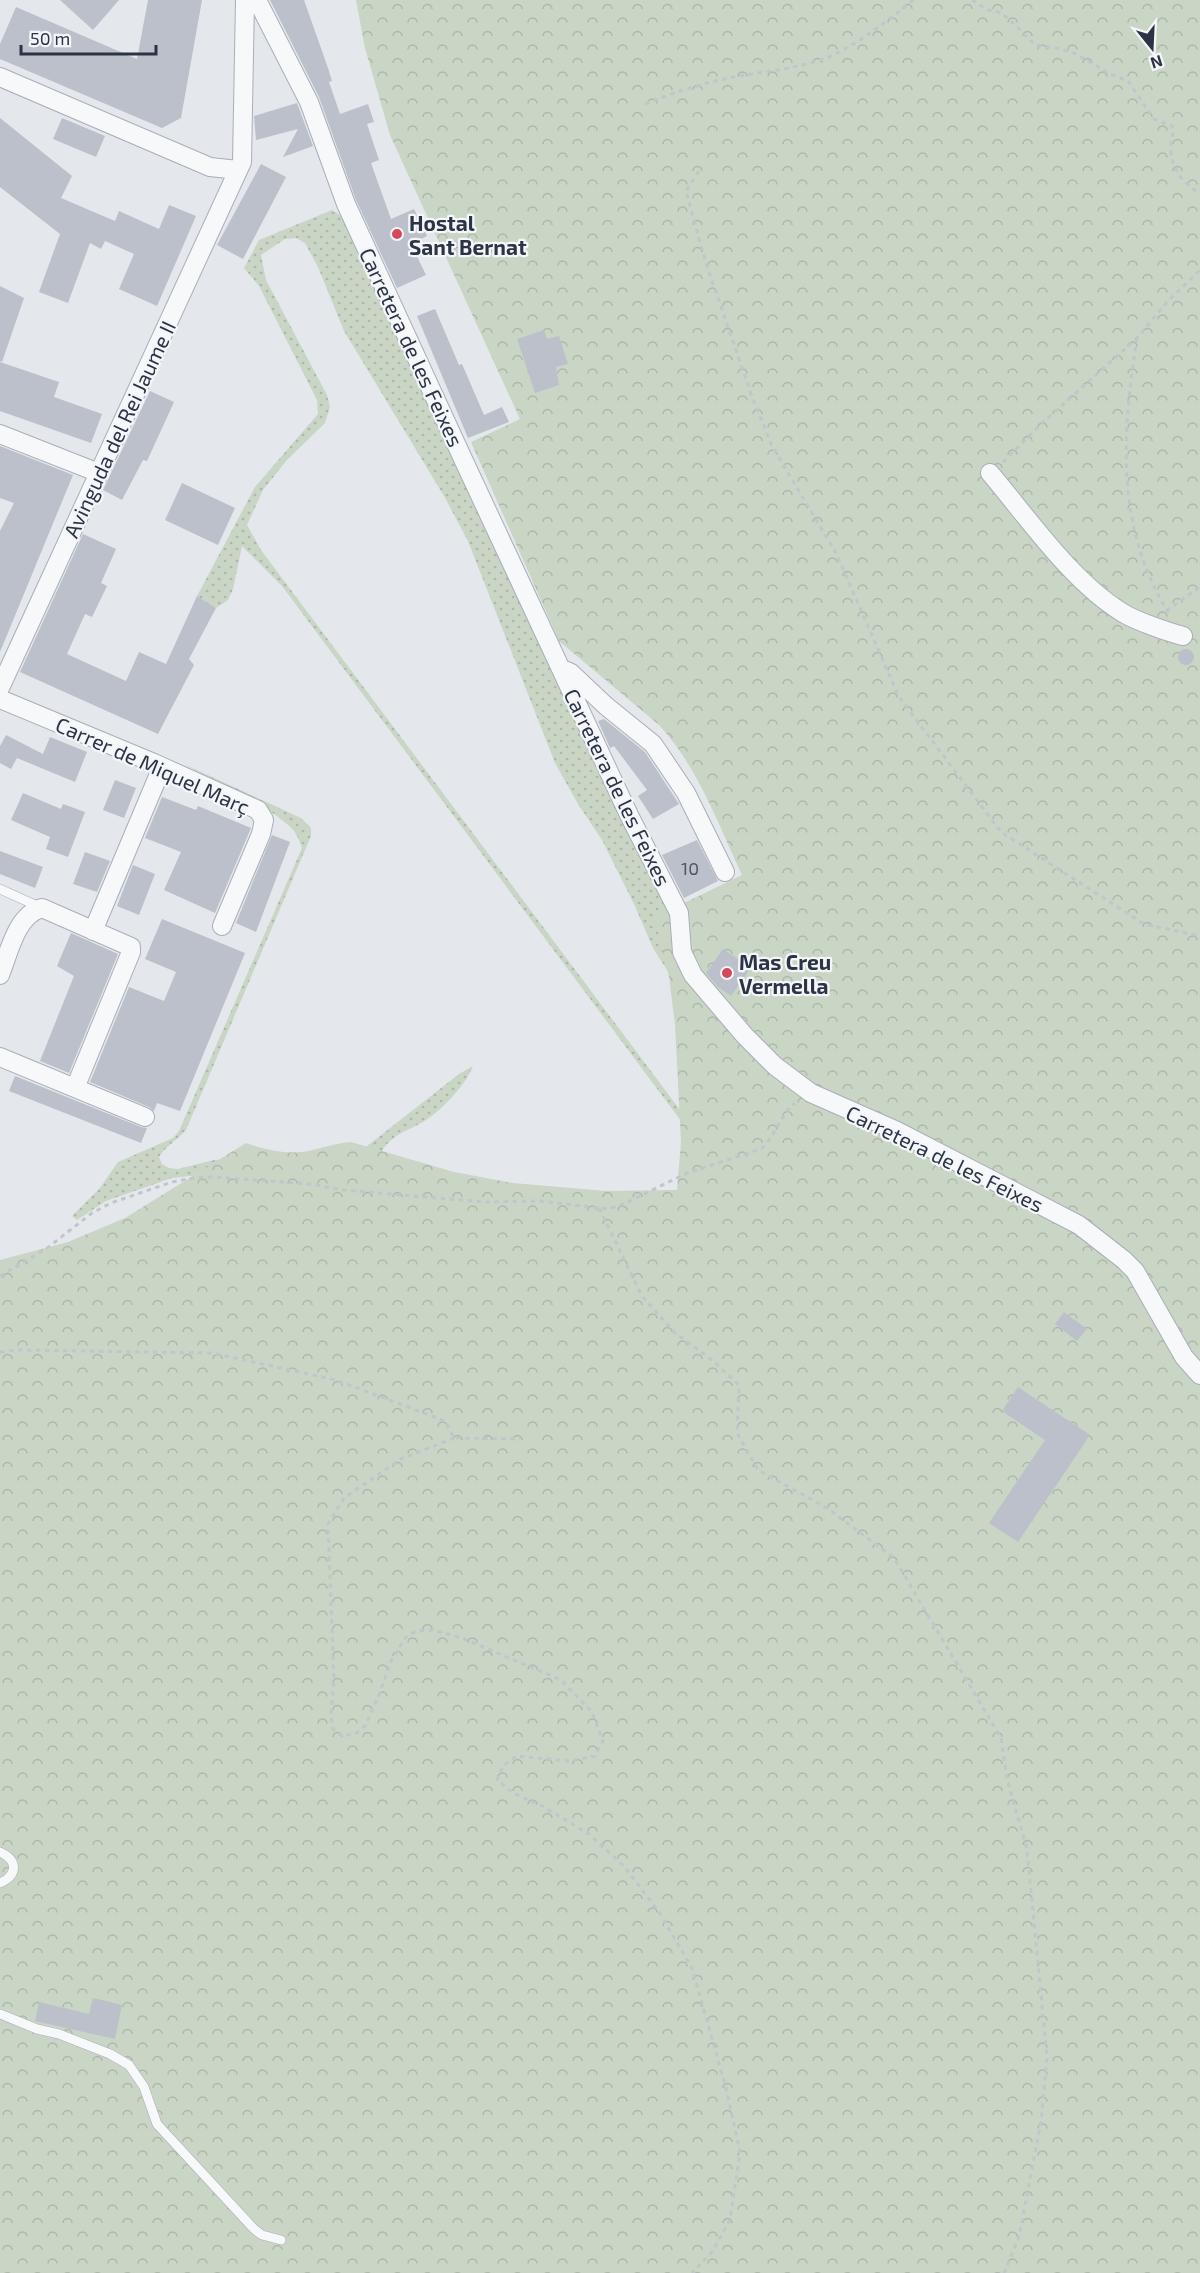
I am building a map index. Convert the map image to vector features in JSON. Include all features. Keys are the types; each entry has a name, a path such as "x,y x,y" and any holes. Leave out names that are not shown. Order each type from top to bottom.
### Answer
{"street":[{"name":"Avinguda del Rei Jaume II","path":"0,688 238,170 243,151 245,0"},
{"name":"Carretera de les Feixes","path":"257,0 309,102 346,204 629,815 679,913 682,952 688,968 709,996 768,1059 794,1082 817,1096 897,1131 1079,1225 1124,1260 1135,1271 1184,1357 1200,1375"},
{"path":"0,77 210,167 238,170"},
{"path":"0,434 99,473"},
{"path":"990,473 1060,556 1105,600 1125,615 1183,636"},
{"path":"561,668 571,673 606,706 653,744 686,793 725,872"},
{"name":"Carrer de Miquel Març","path":"0,699 258,810 264,820 261,834 222,926"},
{"path":"93,931 162,767"},
{"path":"2,965 23,920 33,910 42,908 131,947 131,952 75,1088"},
{"path":"0,1057 145,1117"}],"lane":[{"path":"0,889 42,908"},
{"path":"0,1852 14,1863 13,1872 8,1879 0,1883"},
{"path":"0,2014 37,2030 59,2034 110,2054 129,2065 144,2086 157,2124 254,2229 262,2235 281,2240"}],"path":[{"path":"900,0 906,6"},
{"path":"645,104 684,89 727,78 798,65 832,55 865,35 913,0"},
{"path":"974,1 1008,18 1035,45 1062,49 1076,54 1110,74 1128,81 1154,118 1172,126 1174,130 1170,143 1172,160 1178,174 1190,188 1200,192"},
{"path":"699,171 686,191 705,260 751,394 772,446 836,553 899,697 1001,832 1144,924 1200,936"},
{"path":"990,473 1137,338 1167,302 1200,270"},
{"path":"1137,338 1128,394 1125,456 1129,501 1136,542 1152,586 1183,636"},
{"path":"1167,611 1200,587"},
{"path":"0,1276 46,1250 92,1213 111,1203 172,1182 194,1178 213,1177 300,1184 343,1190 485,1202 540,1201 608,1209 624,1204 687,1173 761,1149 768,1142 786,1110 794,1103 817,1096"},
{"path":"599,1208 642,1296 675,1333 712,1360 739,1385 737,1433 758,1470 828,1508 894,1558 1001,1738 1006,1779 1027,1849 1047,2057 1041,2122 1019,2237 1004,2273"},
{"path":"0,1352 16,1350 212,1353 336,1380 445,1421 454,1438"},
{"path":"520,1439 454,1438 401,1459 344,1498 328,1524 333,1729 342,1736 355,1734 365,1726 390,1663 405,1638 416,1631 433,1630 462,1638 561,1680 592,1712 603,1740 596,1756 570,1761 516,1756 503,1766 497,1780 513,1793 542,1806 590,1834 624,1866 659,1912 692,1968 727,2092 740,2152 730,2220 712,2252 692,2273"}],"green space":[{"path":"356,0 1200,0 1200,2273 0,2273 0,1260 68,1242 125,1218 246,1143 269,1150 293,1152 351,1142 454,1172 513,1183 606,1191 677,1190 681,1142 675,1024 669,977 655,917 742,875 696,777 673,741 659,725 559,641 471,442 520,419 390,135 365,48"},
{"path":"332,210 349,221 665,889 679,989 653,948 602,840 555,763 468,541 444,496 344,331 318,267 305,243 296,238 285,239 261,255 266,280 327,395 330,407 325,423 286,461 263,490 247,525 261,550 692,1126 711,1161 282,586 242,546 233,589 228,600 216,608 197,596 255,487 318,414 317,400 259,286 244,268 259,240"},
{"path":"184,764 301,818 311,828 311,836 186,1130 159,1157 162,1164 178,1169 214,1160 362,1150 459,1074 473,1066 464,1082 445,1105 423,1122 392,1139 379,1156 172,1178 106,1201 77,1220 72,1216 100,1188 118,1162 173,1138 179,1131 302,848 292,829 275,815"}],"building":[{"path":"60,0 119,0 93,30"},
{"path":"148,0 202,0 181,118 162,128 0,59 0,44 16,7 137,59"},
{"path":"270,0 304,0 328,68 332,81 329,82 340,114 368,104 374,122 367,124 379,160 371,163 391,219 414,209 427,236 411,244 426,275 397,288 356,200 319,97"},
{"path":"297,103 313,146 283,157 298,129 256,140 254,116"},
{"path":"0,118 72,176 61,198 115,221 119,211 159,229 169,205 196,216 157,306 119,289 134,254 105,241 101,249 90,243 68,303 39,292 60,234 0,187"},
{"path":"62,118 105,136 96,157 53,139"},
{"path":"261,164 286,177 243,259 217,245"},
{"path":"0,286 24,298 2,362 0,361"},
{"path":"435,309 484,415 502,407 509,422 468,438 417,316"},
{"path":"544,330 547,339 559,336 568,364 556,367 559,385 535,393 517,339"},
{"path":"0,362 59,382 54,397 102,414 91,443 0,411"},
{"path":"150,391 174,402 147,461 143,460 122,500 103,490"},
{"path":"0,446 73,475 0,652 0,531 14,503 0,498"},
{"path":"182,483 235,508 218,545 165,520"},
{"path":"83,534 116,549 101,583 107,586 92,617 85,614 67,654 126,681 139,652 166,664 197,596 216,608 189,659 194,665 158,734 20,672"},
{"path":"1186,649 1194,657 1186,665 1178,657"},
{"path":"604,719 645,752 679,804 653,819 638,796 647,790 614,746 610,748 598,721"},
{"path":"6,735 43,754 50,737 87,752 75,782 17,758 11,769 0,763 0,746"},
{"path":"115,780 136,788 124,818 103,810"},
{"path":"23,793 61,809 63,804 85,812 68,857 46,849 50,837 11,820"},
{"path":"162,797 196,810 198,806 251,828 215,913 164,890 181,852 145,838"},
{"path":"272,835 290,842 256,932 236,923"},
{"path":"697,840 718,881 684,898 662,855"},
{"path":"0,851 43,867 35,888 0,874"},
{"path":"85,852 110,861 97,892 73,884"},
{"path":"133,865 155,874 139,915 117,906"},
{"path":"162,919 245,953 180,1111 157,1103 154,1111 90,1082 129,987 164,1001 176,972 145,959"},
{"path":"71,933 118,954 69,1073 40,1061 74,976 57,966"},
{"name":"Mas Creu Vermella","path":"723,949 751,968 731,996 718,987 706,973"},
{"path":"15,1076 147,1128 141,1143 9,1091"},
{"path":"1064,1312 1087,1329 1077,1341 1055,1324"},
{"path":"1018,1387 1090,1435 1018,1542 989,1523 1045,1440 1002,1411"},
{"path":"93,1998 122,2005 115,2039 35,2021 39,2002 89,2014"}],"place":[{"name":"Hostal Sant Bernat","path":"397,234"},
{"name":"Mas Creu Vermella","path":"727,973"}]}
